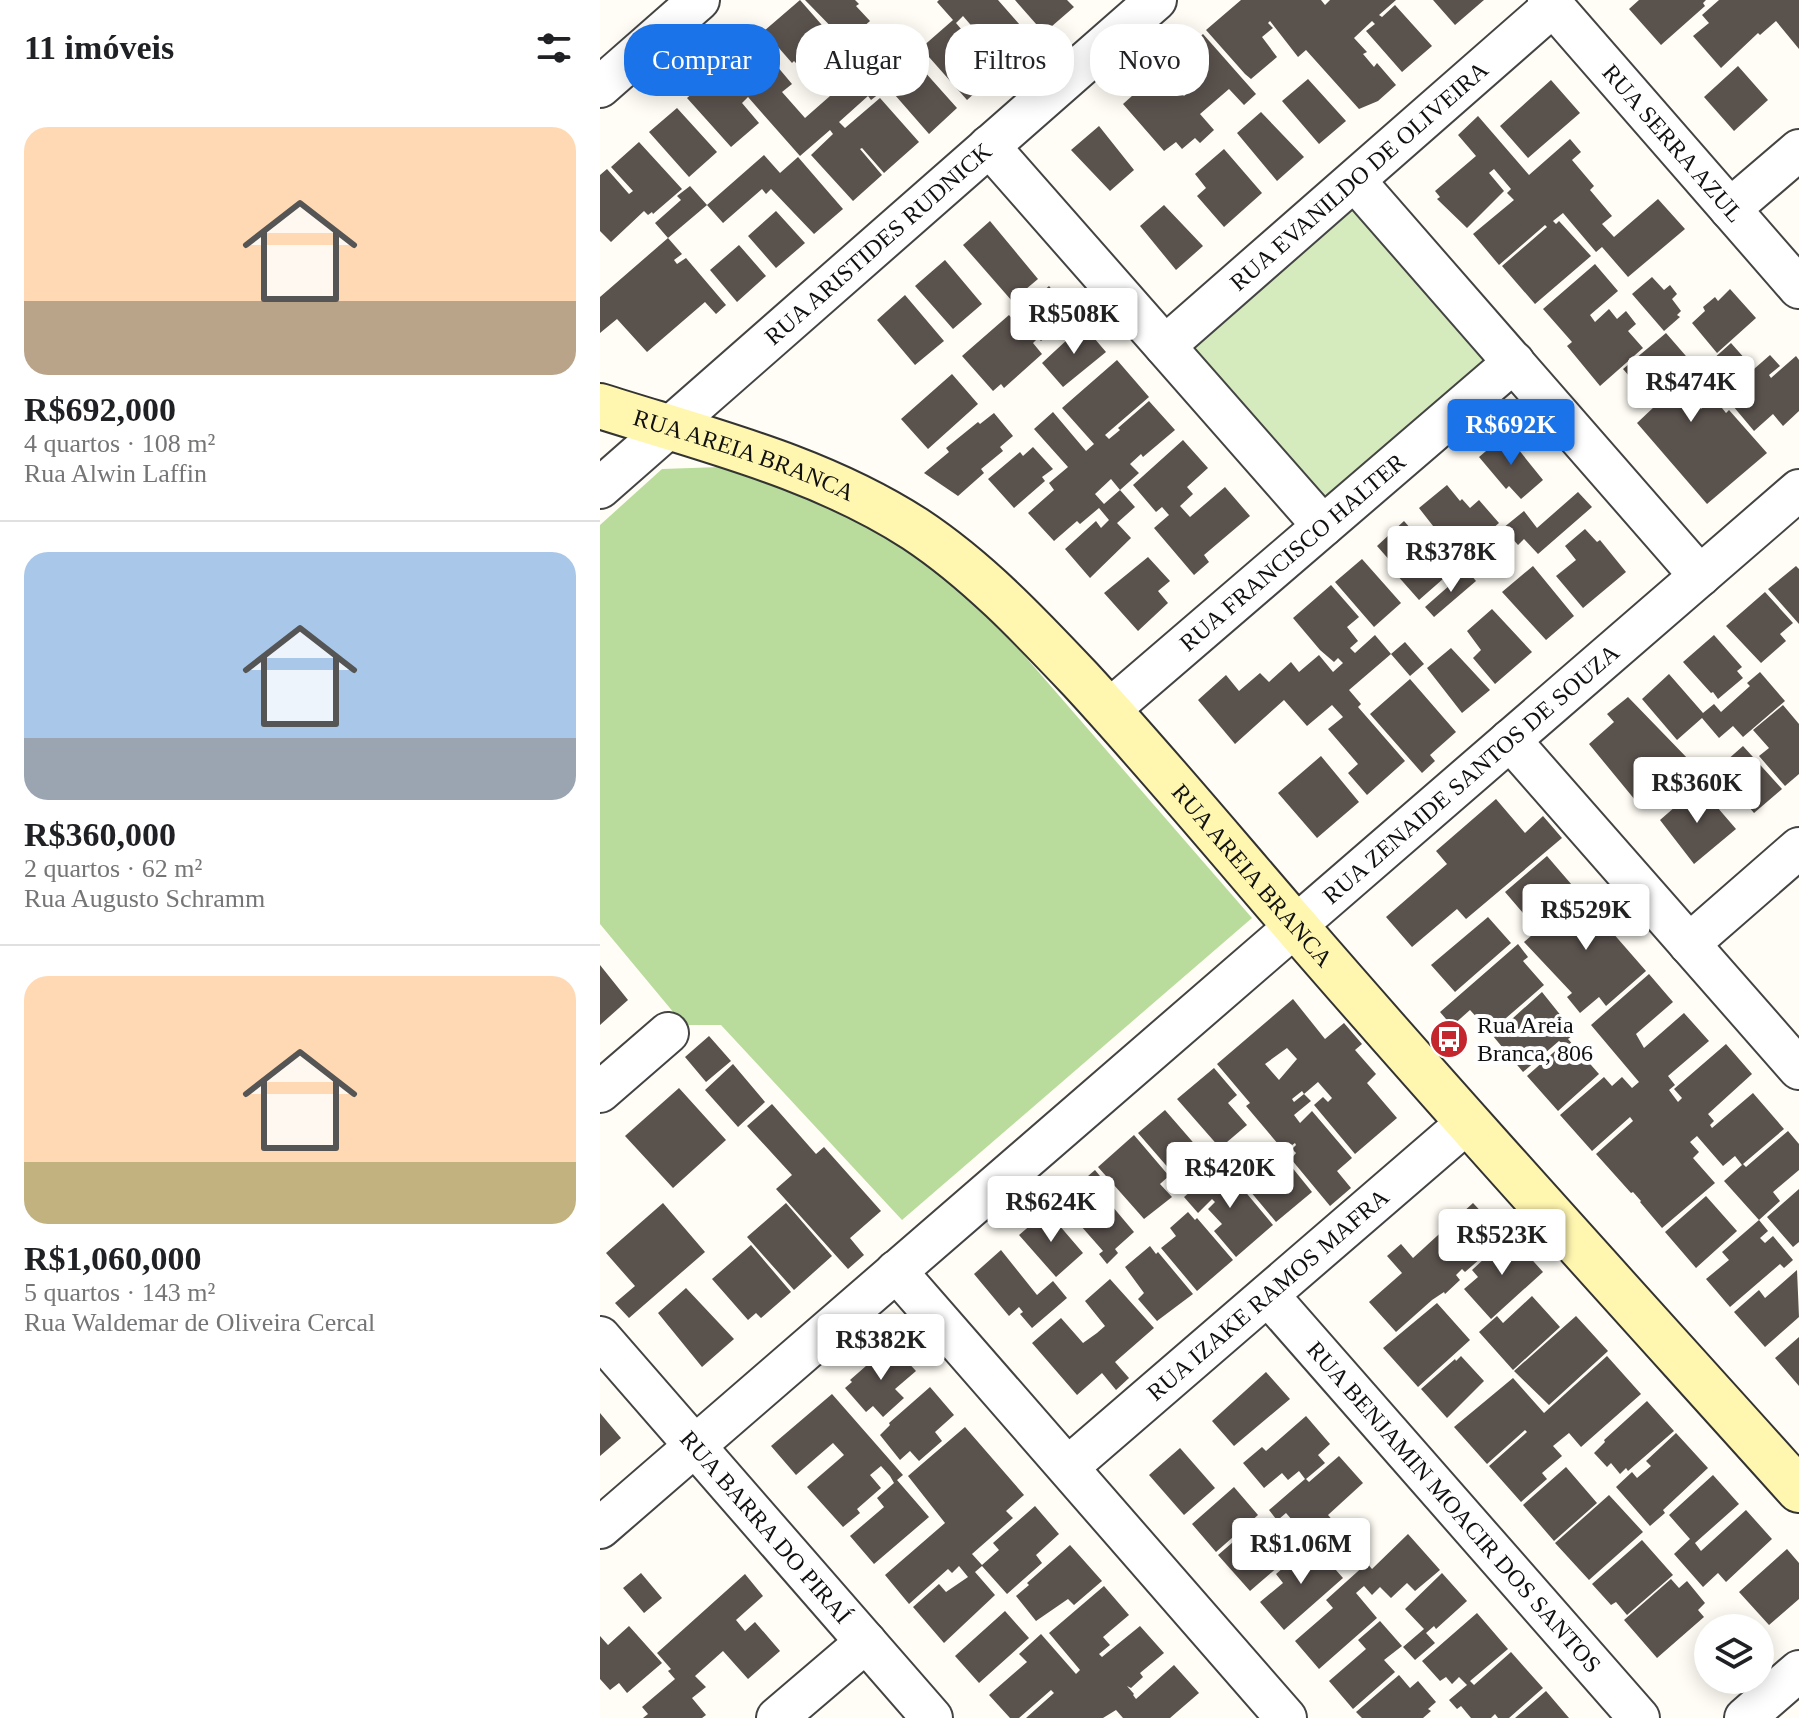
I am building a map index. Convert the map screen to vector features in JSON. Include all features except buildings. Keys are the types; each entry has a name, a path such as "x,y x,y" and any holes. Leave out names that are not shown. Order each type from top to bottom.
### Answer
{"street":[{"path":"600,87 699,0"},
{"name":"RUA ARISTIDES RUDNICK","path":"600,488 1156,0"},
{"name":"RUA EVANILDO DE OLIVEIRA","path":"1165,346 1355,181 1551,3"},
{"name":"RUA SERRA AZUL","path":"1551,3 1799,288"},
{"path":"989,146 1323,526"},
{"path":"1730,209 1799,150"},
{"path":"1355,181 1700,576"},
{"name":"RUA FRANCISCO HALTER","path":"1109,710 1514,362"},
{"name":"RUA AREIA BRANCA","path":"600,406 775,461 830,483 880,507 918,531 999,596 1109,710 1468,1122 1799,1490"},
{"name":"RUA ZENAIDE SANTOS DE SOUZA","path":"600,1528 1799,490"},
{"path":"1510,740 1799,1069"},
{"path":"1689,944 1799,848"},
{"path":"600,1092 668,1033"},
{"name":"RUA IZAKE RAMOS MAFRA","path":"1068,1467 1468,1122"},
{"path":"896,1271 1286,1718"},
{"name":"RUA BENJAMIN MOACIR DOS SANTOS","path":"1268,1295 1639,1718"},
{"name":"RUA BARRA DO PIRAÍ","path":"600,1337 932,1718"},
{"path":"777,1718 866,1642"},
{"path":"1745,1718 1799,1671"}],"green space":[{"path":"1350,205 1484,359 1482,366 1334,495 1323,497 1195,357 1196,343"},
{"path":"720,467 871,520 976,600 1252,918 902,1220 721,1025 684,1025 600,924 600,525 662,469"}],"place":[{"name":"Rua Areia Branca, 806","path":"1449,1039"}]}
